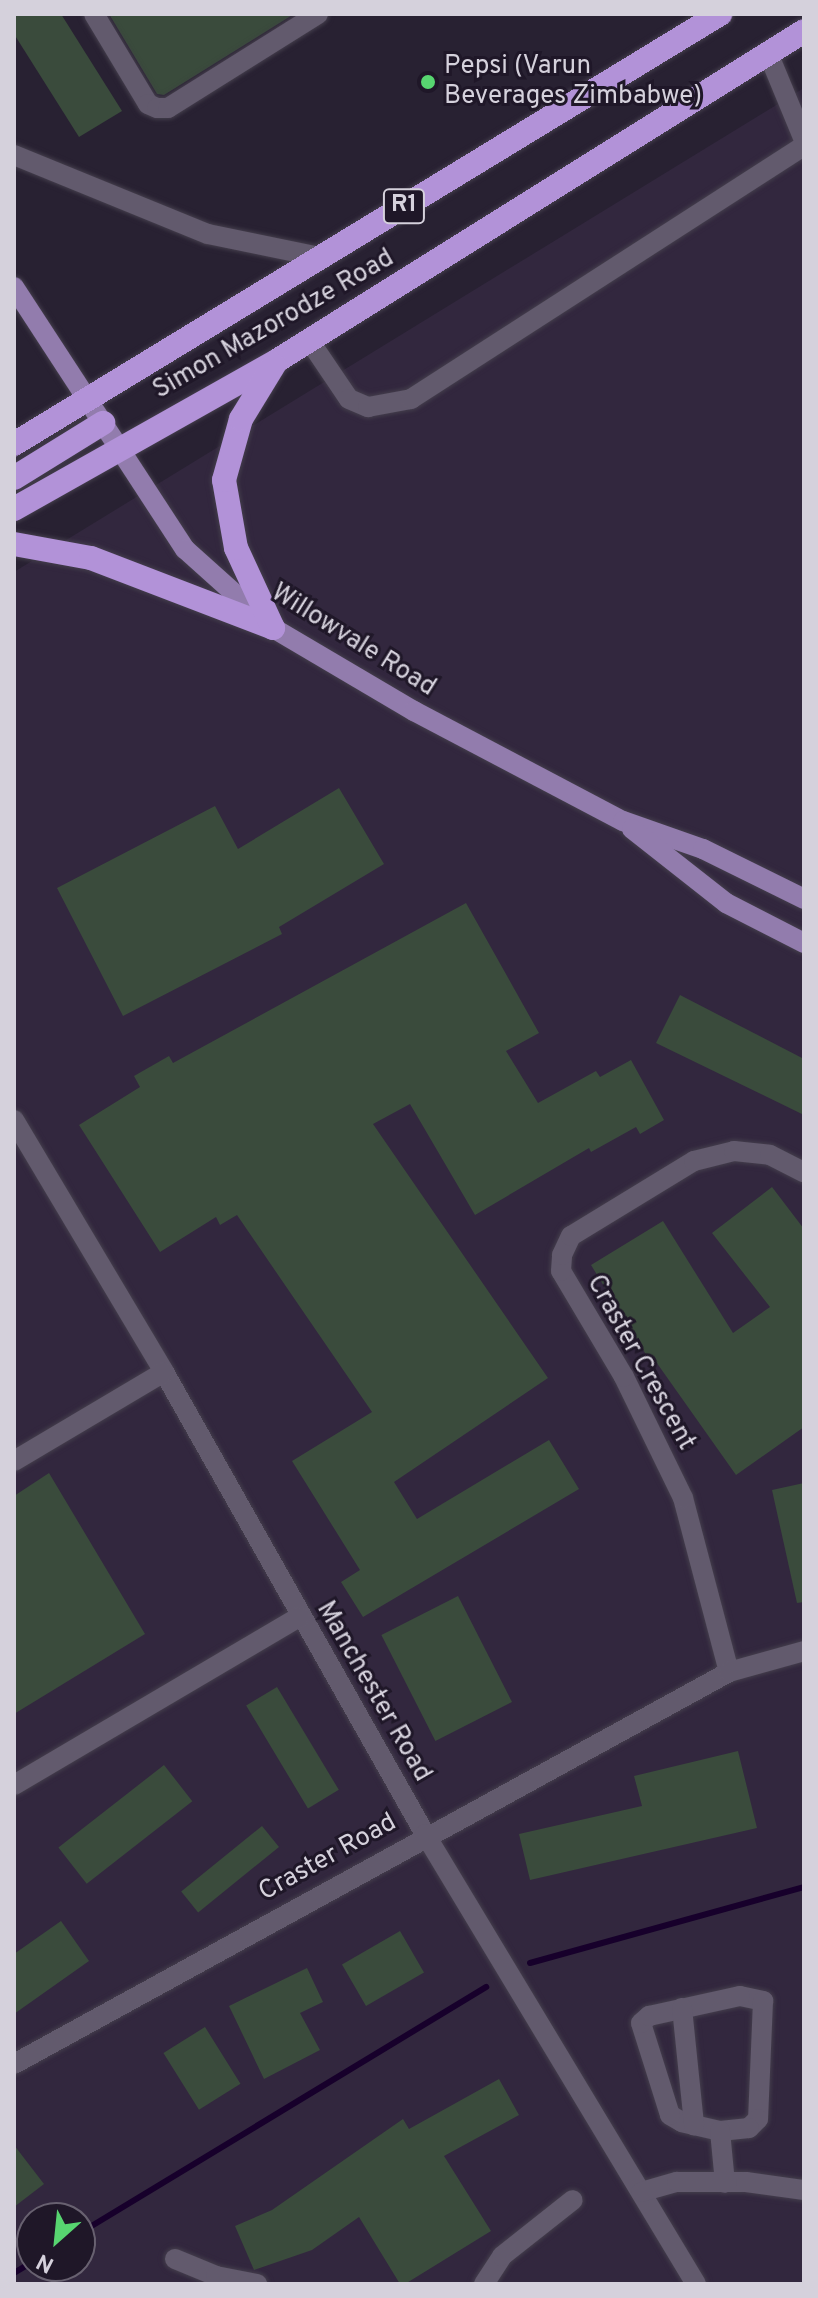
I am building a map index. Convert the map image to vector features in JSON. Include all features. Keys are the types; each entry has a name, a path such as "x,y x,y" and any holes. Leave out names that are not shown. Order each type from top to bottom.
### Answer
{"highway":[{"name":"Simon Mazorodze Road","path":"14,444 320,257 690,22 720,14"},
{"name":"Simon Mazorodze Road","path":"14,509 278,360 804,31"},
{"path":"273,628 236,548 224,480 241,419 278,360"},
{"path":"14,478 103,423"},
{"path":"14,544 91,558 273,628"}],"main road":[{"name":"Willowvale Road","path":"14,287 185,549 273,628 414,711 623,821 703,849 804,899"},
{"name":"Willowvale Road","path":"623,821 726,903 804,943"}],"street":[{"path":"94,14 148,104 168,108 318,14"},
{"path":"309,340 349,399 368,407 411,399 804,143 768,53"},
{"path":"14,155 208,234 320,257"},
{"name":"Manchester Road","path":"14,1120 164,1372 299,1617 425,1834 696,2284"},
{"name":"Craster Crescent","path":"729,1672 683,1498 624,1377 561,1271 562,1255 571,1236 694,1161 734,1151 770,1155 804,1172"},
{"path":"14,1461 164,1372"},
{"path":"14,1785 299,1617"},
{"name":"Craster Road","path":"14,2064 425,1834 729,1672 804,1651"},
{"path":"740,1996 763,2001 758,2119 749,2128 720,2131 670,2115 641,2028 649,2016 682,2008 740,1996"},
{"path":"682,2008 694,2125"},
{"path":"720,2131 725,2183"},
{"path":"641,2192 677,2182 804,2190"},
{"path":"484,2284 502,2256 573,2200"},
{"path":"175,2259 216,2276 257,2284"}],"shaded area":[{"path":"804,88 804,2284 14,2284 14,572"}],"building":[{"path":"14,14 61,14 122,111 79,137 14,34"},
{"path":"109,14 294,14 164,95 157,94"},
{"path":"339,788 384,864 279,927 282,934 123,1016 57,888 215,806 238,849"},
{"path":"466,903 539,1033 506,1051 538,1103 596,1071 600,1077 631,1060 664,1120 640,1134 636,1127 591,1152 589,1148 475,1215 410,1104 373,1124 548,1378 394,1482 417,1519 549,1440 579,1489 363,1617 341,1582 360,1570 292,1461 372,1412 237,1215 220,1225 216,1217 160,1252 79,1125 140,1087 134,1076 169,1056 173,1063"},
{"path":"680,995 804,1059 804,1115 656,1043"},
{"path":"772,1187 804,1229 804,1427 736,1475 654,1359 650,1361 591,1265 663,1221 733,1333 770,1307 712,1233"},
{"path":"49,1473 145,1634 14,1714 14,1496"},
{"path":"804,1483 804,1602 797,1603 772,1490"},
{"path":"458,1596 512,1702 435,1741 381,1635"},
{"path":"277,1687 339,1790 308,1808 246,1706"},
{"path":"738,1751 757,1828 530,1880 519,1834 642,1806 634,1776"},
{"path":"164,1765 192,1801 87,1884 58,1847"},
{"path":"262,1826 279,1847 198,1912 181,1891"},
{"path":"61,1921 89,1961 14,2014 14,1954"},
{"path":"400,1931 424,1973 366,2006 342,1964"},
{"path":"307,1968 323,2002 300,2013 320,2050 264,2079 229,2006"},
{"path":"205,2027 241,2084 199,2110 163,2053"},
{"path":"499,2079 519,2115 444,2156 491,2231 405,2284 400,2284 359,2217 312,2250 254,2270 235,2226 272,2210 403,2119 409,2129"},
{"path":"14,2145 44,2184 21,2202 16,2202 14,2207"}],"waterway":[{"path":"530,1963 804,1887"},
{"path":"96,2223 486,1987"}],"place":[{"name":"Pepsi (Varun Beverages Zimbabwe)","path":"428,82"}]}
